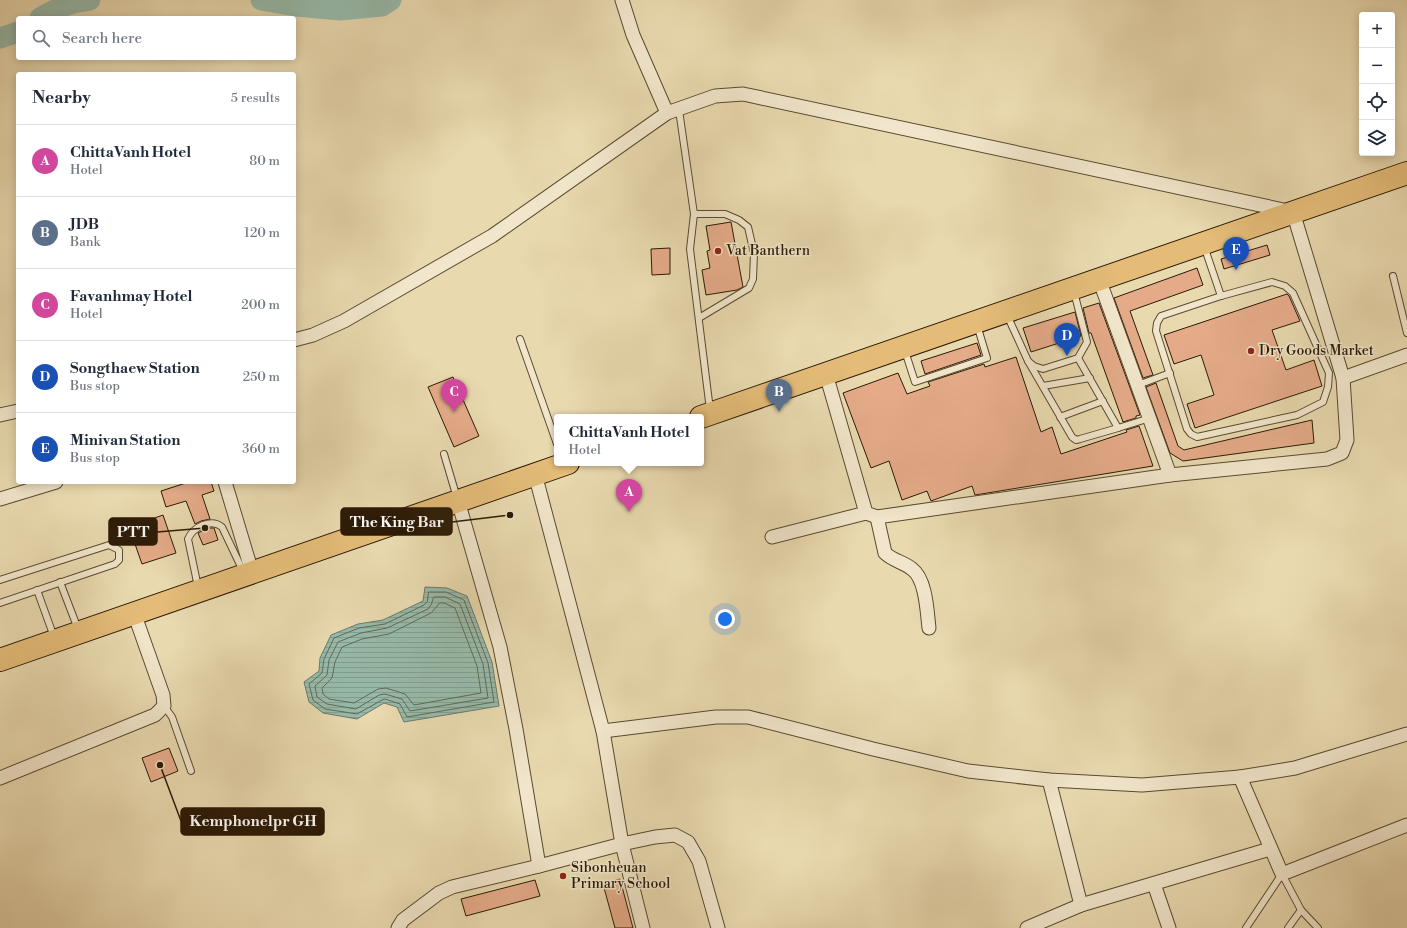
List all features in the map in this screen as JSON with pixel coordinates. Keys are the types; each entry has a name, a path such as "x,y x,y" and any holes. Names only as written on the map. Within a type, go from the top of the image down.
{"highway":[{"path":"706,415 1407,173"},
{"path":"0,660 559,466"}],"street":[{"path":"622,0 633,35 673,112"},
{"path":"296,339 313,335 344,321 492,236 673,112 715,96 743,94 1293,212 1343,378 1348,440 1342,452 1327,459 1170,475 871,515 772,537"},
{"path":"1099,279 1170,475"},
{"path":"1343,378 1407,355"},
{"path":"826,374 871,515 885,553 889,557 918,573 923,585 929,628"},
{"path":"0,415 16,411"},
{"path":"535,474 603,731 622,844 643,928"},
{"path":"0,499 49,484"},
{"path":"226,484 248,574"},
{"path":"458,501 500,648 540,866"},
{"path":"0,778 155,715 164,706 163,695 134,613"},
{"path":"603,731 716,717 748,717 873,749 968,771 1049,780 1142,785 1240,777 1295,768 1407,734"},
{"path":"1240,777 1282,874 1407,825"},
{"path":"1049,780 1081,905"},
{"path":"398,928 403,920 440,893 452,887 540,866 622,844 655,837 676,836 688,842 699,861 718,928"},
{"path":"1027,928 1081,905 1270,849"},
{"path":"1154,884 1169,928"}],"lane":[{"path":"673,112 694,214 690,249 699,318 706,415"},
{"path":"694,214 725,214 739,220 748,227 754,253 753,279 749,288 699,318"},
{"path":"1203,243 1221,296"},
{"path":"1393,276 1407,333"},
{"path":"1272,282 1285,286 1293,294 1329,373 1328,387 1323,402 1297,416 1197,437 1191,434 1187,429 1156,331 1157,323 1161,316 1221,296 1272,282"},
{"path":"1028,361 1034,366 1043,369 1078,358 1087,342 1073,288"},
{"path":"1006,312 1028,361 1072,437 1076,440 1150,418"},
{"path":"904,347 916,382 987,358 976,322"},
{"path":"520,339 554,435"},
{"path":"1078,358 1118,428"},
{"path":"1138,385 1170,373"},
{"path":"1043,386 1090,378"},
{"path":"1060,417 1103,401"},
{"path":"444,454 458,501"},
{"path":"198,591 188,539 191,533 196,529 212,522 218,523 222,527 248,574"},
{"path":"0,580 109,545 119,550 119,560 115,564 0,603"},
{"path":"60,582 79,633"},
{"path":"37,590 55,641"},
{"path":"164,706 172,717 191,771"},
{"path":"1246,928 1282,874 1301,910 1318,928"},
{"path":"1288,928 1301,910"}],"water":[{"path":"425,587 447,588 467,596 492,662 499,706 404,722 397,707 384,703 357,719 323,713 309,702 304,682 319,671 320,658 331,635 358,624 383,620 423,601"}],"building":[{"path":"731,222 743,287 737,290 706,295 702,270 710,268 707,251 710,250 706,226"},
{"path":"1267,245 1270,255 1224,269 1221,259"},
{"path":"670,248 670,274 652,275 651,249"},
{"path":"1197,268 1203,285 1130,311 1153,375 1143,378 1114,298"},
{"path":"1287,294 1300,321 1272,330 1286,370 1314,360 1322,386 1195,428 1187,404 1214,395 1201,355 1174,364 1164,335"},
{"path":"1099,303 1140,415 1136,416 1136,418 1123,422 1091,333 1089,333 1083,308"},
{"path":"1075,312 1081,336 1031,352 1023,328"},
{"path":"977,343 981,355 925,374 921,361"},
{"path":"1016,357 1041,432 1052,427 1061,454 1127,432 1126,430 1139,426 1153,466 975,495 972,486 931,501 927,491 902,500 889,461 871,468 843,393 898,373 907,394 930,386 928,382 984,364 985,367"},
{"path":"453,377 479,436 454,447 428,387"},
{"path":"1156,383 1178,446 1184,450 1312,420 1314,443 1183,461 1170,453 1146,387"},
{"path":"183,484 212,484 214,491 202,495 210,519 195,524 186,501 166,507 161,491"},
{"path":"163,515 176,553 142,564 129,527"},
{"path":"208,528 214,528 218,540 203,545 198,533"},
{"path":"169,748 178,771 151,782 142,758"},
{"path":"620,879 633,928 615,928 603,884"},
{"path":"535,880 540,896 466,916 461,899"}],"waterway":[{"path":"43,16 64,6 90,0"},
{"path":"261,0 296,6 340,10 382,6 391,0"},
{"path":"0,38 16,33"}],"place":[{"name":"Vat Banthern","path":"718,251"},
{"name":"Minivan Station","path":"1236,270"},
{"name":"Dry Goods Market","path":"1251,351"},
{"name":"Songthaew Station","path":"1067,356"},
{"name":"Favanhmay Hotel","path":"454,412"},
{"name":"JDB","path":"779,412"},
{"name":"ChittaVanh Hotel","path":"629,512"},
{"name":"The King Bar","path":"510,515"},
{"name":"PTT","path":"205,528"},
{"name":"Kemphonelpr GH","path":"160,765"},
{"name":"Sibonheuan Primary School","path":"563,876"}]}
